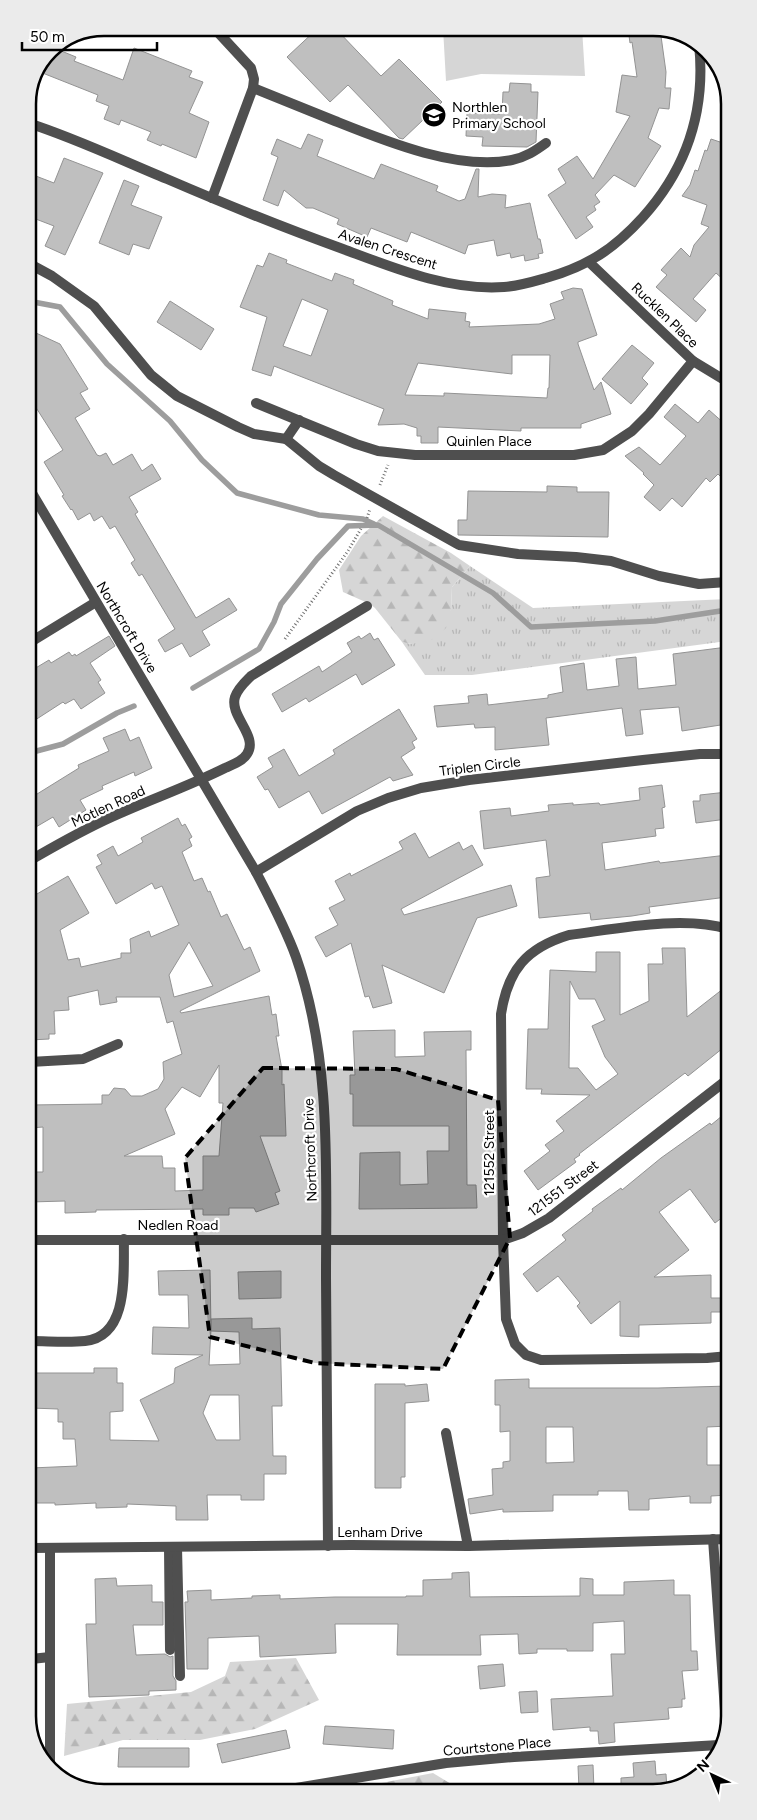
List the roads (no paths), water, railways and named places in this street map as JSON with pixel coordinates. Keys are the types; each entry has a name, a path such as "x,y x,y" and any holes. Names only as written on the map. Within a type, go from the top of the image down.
{"street":[{"path":"212,198 253,88 254,78 251,68 221,36"},
{"name":"Avalen Crescent","path":"36,126 212,198 403,272 476,287 504,287 525,284 562,273 589,262 605,252 634,227 659,199 682,160 698,112 701,56"},
{"path":"253,88 375,137 423,152 473,162 511,160 530,154 546,143"},
{"name":"Rucklen Place","path":"589,262 693,361 721,378"},
{"path":"36,267 52,276 94,306 151,375 177,396 238,428 254,434 286,439 319,466 459,545 518,554 611,561 659,576 700,584 721,582"},
{"name":"Quinlen Place","path":"256,403 356,444 378,450 414,455 574,455 603,450 632,431 649,414 693,361"},
{"path":"286,439 299,420"},
{"name":"Northcroft Drive","path":"36,500 256,872 278,914 292,948 310,1006 320,1065 325,1138 328,1546"},
{"path":"36,639 96,602"},
{"path":"201,780 247,755 250,746 248,737 236,711 234,699 238,689 250,676 367,606"},
{"name":"Triplen Circle","path":"256,872 357,812 388,798 421,788 469,780 662,758 721,754"},
{"name":"Motlen Road","path":"36,859 103,821 201,780"},
{"name":"121552 Street","path":"721,927 712,924 681,923 568,935 552,940 530,953 515,970 505,992 501,1014 503,1240 506,1319 515,1344 526,1354 541,1360 721,1357"},
{"path":"36,1062 83,1059 118,1044"},
{"name":"121551 Street","path":"326,1240 503,1240 523,1233 549,1218 721,1084"},
{"path":"36,1341 86,1341 103,1336 117,1318 121,1305 124,1239"},
{"name":"Nedlen Road","path":"36,1240 326,1240"},
{"path":"446,1433 468,1546"},
{"path":"713,1540 721,1654"},
{"name":"Lenham Drive","path":"36,1548 468,1546 721,1540"},
{"path":"170,1650 173,1547"},
{"path":"173,1547 180,1676"},
{"path":"50,1548 50,1757"},
{"path":"36,1658 50,1657"},
{"name":"Courtstone Place","path":"320,1784 446,1763 514,1757 714,1745"}],"waterway":[{"path":"36,302 60,307 107,364 170,421 202,460 237,493 319,515 363,519 374,524"},
{"path":"193,688 259,649 274,622 281,604 317,559 348,526 378,525 493,593 531,627 655,621 721,611"},
{"path":"36,751 63,744 117,713 134,706"}],"place":[{"name":"Northlen Primary School","path":"434,115"}]}
